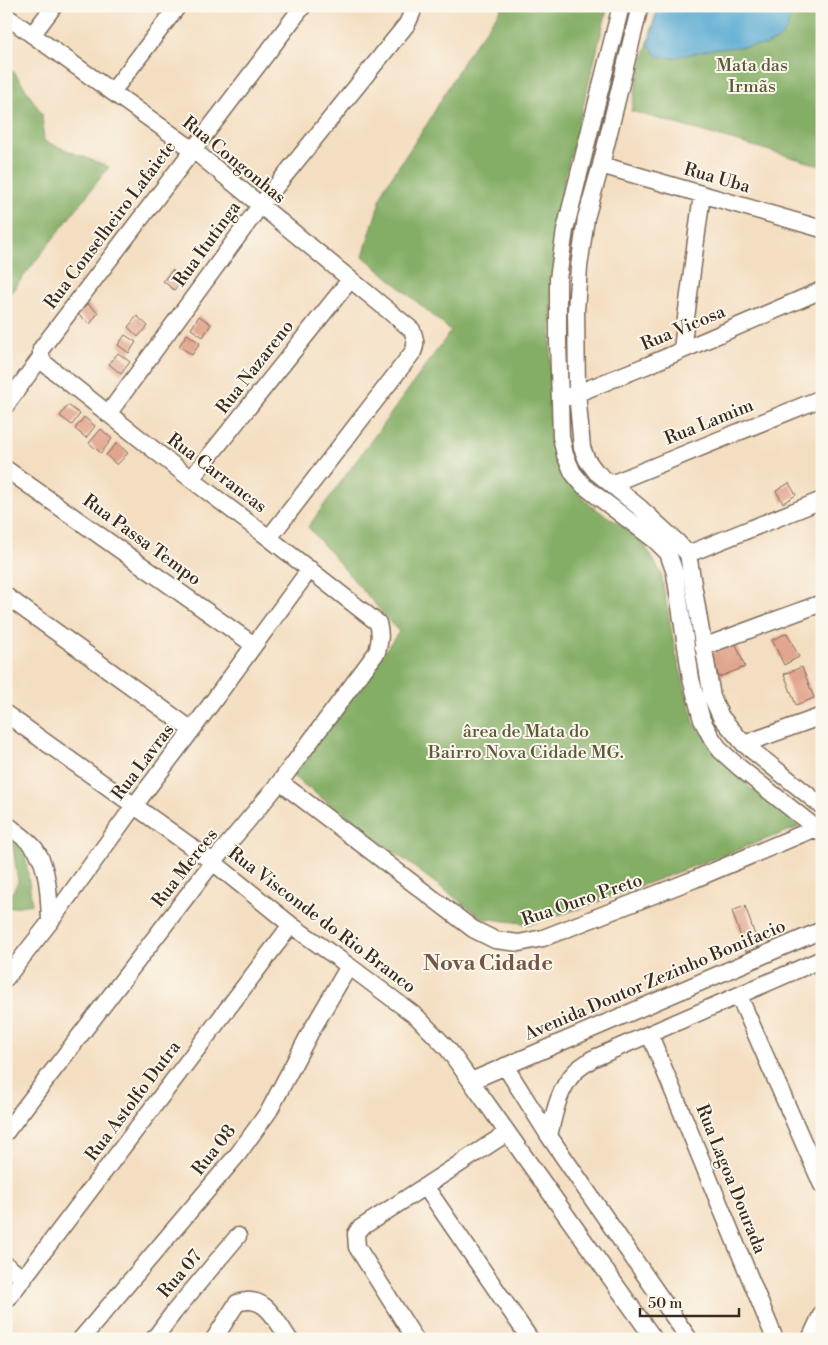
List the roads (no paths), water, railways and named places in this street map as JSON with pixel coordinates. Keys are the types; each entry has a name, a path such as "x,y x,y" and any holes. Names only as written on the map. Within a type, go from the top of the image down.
{"street":[{"path":"32,34 54,6"},
{"path":"112,92 178,6"},
{"name":"Rua Conselheiro Lafaiete","path":"6,405 41,353 192,149 302,6"},
{"name":"Rua Itutinga","path":"108,414 260,206 407,24 413,6"},
{"path":"621,6 565,230 558,280 561,437 565,455 573,472 584,486 656,541 668,553 675,573 691,679 702,720 711,737 721,751 740,768 819,831"},
{"path":"640,6 586,218 579,267 576,311 577,392 582,448 596,472 639,507 688,554 712,697 721,717 744,744 822,806"},
{"name":"Rua Congonhas","path":"6,16 192,149 412,330 416,346 412,352 269,538"},
{"name":"Rua Uba","path":"601,165 822,229"},
{"path":"682,349 702,194"},
{"name":"Rua Nazareno","path":"191,479 350,280"},
{"name":"Rua Vicosa","path":"560,401 577,392 648,365 822,290"},
{"name":"Rua Carrancas","path":"41,353 44,362 108,414 378,623"},
{"name":"Rua Lamim","path":"611,484 822,398"},
{"name":"Rua Passa Tempo","path":"6,469 254,645"},
{"path":"688,554 822,500"},
{"name":"Rua Lavras","path":"6,978 50,922 310,569"},
{"path":"6,596 192,730"},
{"path":"703,648 822,603"},
{"name":"Rua Merces","path":"6,1132 213,862 280,782 376,652 381,632 378,623"},
{"name":"Rua Visconde do Rio Branco","path":"6,714 213,862 291,924 417,1017 448,1050 471,1081"},
{"path":"744,744 822,716"},
{"name":"Rua Ouro Preto","path":"280,782 473,929 495,940 519,943 543,938 598,918 819,831"},
{"path":"6,824 36,850 43,866 50,922"},
{"name":"Rua Astolfo Dutra","path":"6,1301 291,924"},
{"name":"Avenida Doutor Zezinho Bonifacio","path":"471,1081 822,930"},
{"path":"549,1136 556,1105 566,1085 576,1071 592,1059 822,959"},
{"name":"Rua 08","path":"80,1339 238,1154 269,1110 349,966"},
{"path":"739,996 822,1185"},
{"name":"Rua Lagoa Dourada","path":"650,1035 775,1339"},
{"path":"505,1066 549,1136 688,1339"},
{"path":"471,1081 654,1339"},
{"path":"415,1339 358,1247 356,1234 359,1229 507,1133"},
{"path":"425,1186 530,1339"},
{"name":"Rua 07","path":"154,1339 238,1236"},
{"path":"6,1265 24,1279"},
{"path":"214,1339 237,1303 246,1300 254,1300 263,1304 289,1339"},
{"path":"810,1339 822,1313"}],"water":[{"path":"658,6 795,6 786,30 779,39 766,45 714,49 672,58 657,56 649,45"}],"district":[{"name":"Nova Cidade","path":"488,963"}],"park label":[{"name":"Mata das Irmãs","path":"752,75"},
{"name":"ârea de Mata do Bairro Nova Cidade MG.","path":"526,741"}]}
